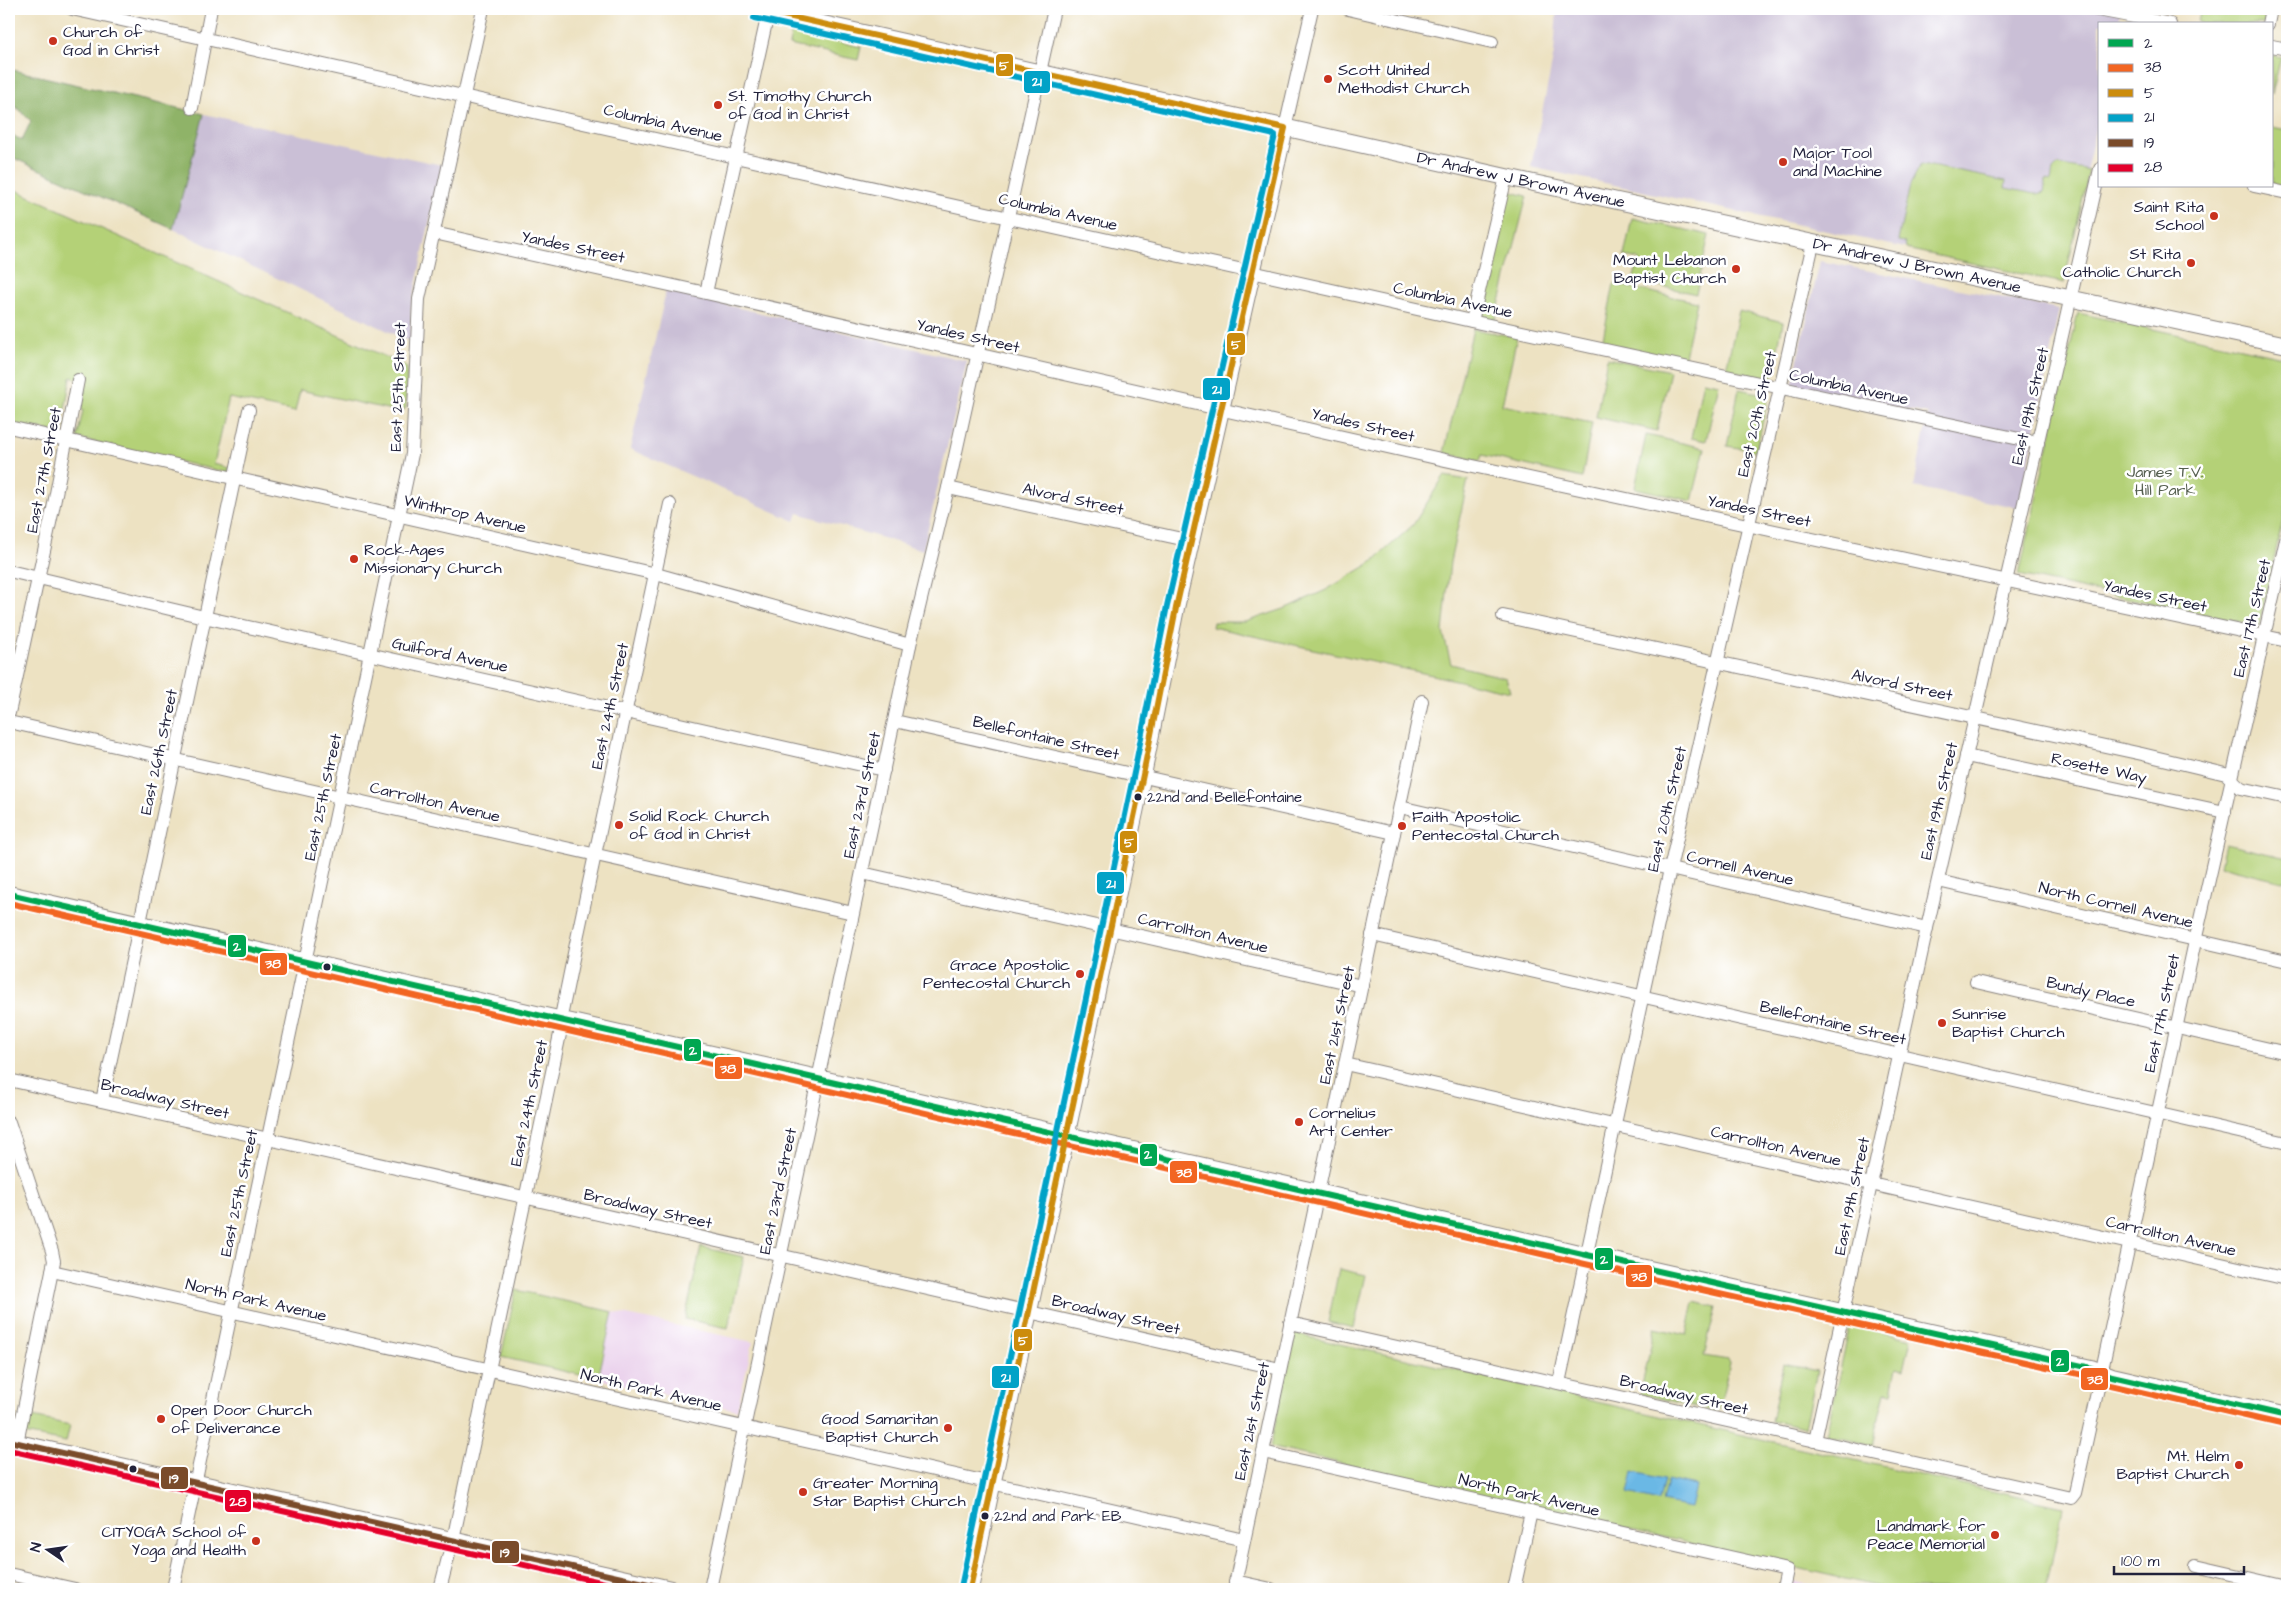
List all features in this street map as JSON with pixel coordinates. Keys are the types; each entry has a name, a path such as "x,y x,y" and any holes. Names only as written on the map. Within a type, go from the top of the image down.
{"main road":[{"name":"Dr Andrew J Brown Avenue","path":"765,10 1506,177 2287,345"},
{"path":"970,1589 994,1484 1143,777 1168,644 1285,128"},
{"path":"9,894 1587,1255 2091,1368 2112,1376 2287,1416"},
{"path":"13,1442 671,1589"}],"street":[{"name":"Columbia Avenue","path":"72,9 1253,273 2038,444"},
{"path":"192,108 211,9"},
{"name":"East 25th Street","path":"172,1589 414,447 417,310 483,9"},
{"name":"East 23rd Street","path":"710,1589 910,645 948,488 976,354 1054,9"},
{"path":"1285,128 1312,9"},
{"path":"1348,9 1492,42"},
{"path":"2092,9 2161,22"},
{"path":"2268,22 2271,9"},
{"path":"706,293 736,157 765,10"},
{"path":"2274,46 2287,49"},
{"path":"1472,321 1506,177"},
{"name":"East 19th Street","path":"1816,1441 1927,928 2098,177"},
{"path":"2263,188 2287,193"},
{"name":"Yandes Street","path":"434,233 1748,526 2287,641"},
{"name":"East 20th Street","path":"1559,1383 1670,869 1812,244"},
{"name":"East 27th Street","path":"9,712 78,380"},
{"name":"East 26th Street","path":"102,1102 249,410"},
{"name":"Winthrop Avenue","path":"9,427 656,574 910,645"},
{"name":"Alvord Street","path":"948,488 1191,542"},
{"name":"East 24th Street","path":"440,1589 489,1369 670,504"},
{"name":"East 17th Street","path":"2071,1498 2075,1493 2195,940 2287,535"},
{"name":"Guilford Avenue","path":"9,571 204,617 884,770"},
{"name":"Alvord Street","path":"1503,616 2142,754 2226,774 2241,788 2287,798"},
{"name":"East 21st Street","path":"1234,1585 1422,702"},
{"name":"Bellefontaine Street","path":"895,721 1394,833"},
{"name":"Carrollton Avenue","path":"9,722 853,914"},
{"name":"Rosette Way","path":"1966,756 2225,812"},
{"name":"Cornell Avenue","path":"1400,807 1927,928"},
{"name":"Carrollton Avenue","path":"862,873 1362,986"},
{"name":"North Cornell Avenue","path":"1938,881 2287,961"},
{"name":"Bellefontaine Street","path":"1372,934 2287,1143"},
{"name":"Bundy Place","path":"1976,982 2287,1053"},
{"name":"Carrollton Avenue","path":"1345,1064 2287,1279"},
{"name":"Broadway Street","path":"9,1080 1280,1369"},
{"path":"9,1122 54,1261 13,1442"},
{"name":"North Park Avenue","path":"52,1271 1244,1540"},
{"name":"Broadway Street","path":"1290,1323 2071,1498"},
{"name":"North Park Avenue","path":"1263,1452 1787,1570 1783,1589"},
{"path":"1514,1589 1531,1512"},
{"path":"2196,1566 2287,1587"},
{"path":"9,1574 75,1589"},
{"path":"1234,1585 1271,1589"}],"shaded area":[{"path":"1557,9 2121,9 2118,22 2098,22 2098,117 2062,282 1531,167 1554,53"},
{"path":"204,114 442,165 411,308 411,342 173,229"},
{"path":"1820,261 2059,309 2020,508 1914,487 1928,414 1792,385"},
{"path":"666,291 967,361 923,550 798,513 795,521 630,449"},
{"path":"613,1312 753,1342 737,1410 598,1379"},
{"path":"1792,1581 1829,1589 1790,1589"}],"green space":[{"path":"2201,9 2268,9 2265,22 2198,22"},
{"path":"792,31 861,47 858,60 789,45"},
{"path":"2274,55 2281,57 2274,86"},
{"path":"9,69 204,114 173,229 9,156 9,134 22,140 31,121 14,105 9,103"},
{"path":"2274,127 2287,130 2287,189 2274,186"},
{"path":"1921,164 2006,181 2005,188 2036,194 2044,192 2046,180 2051,181 2053,170 2058,165 2089,171 2064,283 1906,249 1905,242 1898,241 1910,185"},
{"path":"9,187 404,365 407,368 406,408 401,412 300,390 295,412 229,398 214,464 230,468 229,473 77,438 85,391 82,390 84,381 71,377 63,420 66,421 61,433 9,423"},
{"path":"1508,191 1527,196 1495,321 1484,319 1478,315"},
{"path":"1632,218 1709,235 1696,294 1633,280 1639,259 1624,256"},
{"path":"1614,284 1697,302 1684,361 1602,343"},
{"path":"1739,311 1783,322 1772,380 1726,369"},
{"name":"James T.V. Hill Park","path":"2078,313 2287,358 2287,501 2259,626 2019,575"},
{"path":"1473,329 1517,337 1502,405 1592,423 1582,478 1482,455 1480,461 1444,453"},
{"path":"1607,358 1670,371 1657,431 1596,417"},
{"path":"1703,381 1719,384 1706,441 1691,438"},
{"path":"1739,389 1769,395 1756,451 1727,446"},
{"path":"1646,435 1705,448 1692,501 1635,488"},
{"path":"1444,476 1468,480 1450,562 1443,632 1451,664 1506,678 1510,692 1212,627 1213,622 1245,622 1284,609 1326,590 1371,563 1413,525"},
{"path":"2225,844 2287,858 2287,882 2220,866"},
{"path":"701,1247 744,1257 728,1328 685,1319"},
{"path":"1339,1269 1366,1275 1354,1328 1328,1322"},
{"path":"516,1290 613,1312 598,1379 501,1357"},
{"path":"1694,1302 1716,1307 1704,1356 1728,1360 1730,1363 1719,1409 1713,1411 1640,1394 1655,1328 1687,1335"},
{"path":"1850,1325 1911,1339 1904,1370 1897,1368 1892,1392 1885,1391 1873,1445 1826,1435"},
{"path":"1295,1334 2063,1507 2046,1589 1889,1589 1270,1447"},
{"path":"1783,1364 1817,1371 1805,1428 1771,1421"},
{"path":"28,1416 70,1425 66,1442 24,1434"}],"water":[{"path":"1633,1472 1664,1479 1659,1501 1628,1494"},
{"path":"1667,1480 1696,1486 1691,1508 1662,1502"}],"transit line":[{"name":"5","path":"756,9 1285,128 1176,608 1144,770 970,1589"},
{"name":"21","path":"754,18 1275,135 1167,606 1135,768 961,1587"},
{"name":"2","path":"9,894 1587,1255 2091,1368 2112,1376 2287,1416"},
{"name":"38","path":"9,903 1585,1264 2088,1376 2110,1385 2285,1425"},
{"name":"19","path":"9,1441 671,1589"},
{"name":"28","path":"9,1450 632,1589"}],"place":[{"name":"Church of God in Christ","path":"53,41"},
{"name":"Scott United Methodist Church","path":"1328,79"},
{"name":"St. Timothy Church of God in Christ","path":"718,105"},
{"name":"Major Tool and Machine","path":"1783,162"},
{"name":"Saint Rita School","path":"2214,216"},
{"name":"St Rita Catholic Church","path":"2191,263"},
{"name":"Mount Lebanon Baptist Church","path":"1736,269"},
{"name":"Rock-Ages Missionary Church","path":"354,559"},
{"name":"22nd and Bellefontaine","path":"1138,797"},
{"name":"Solid Rock Church of God in Christ","path":"619,825"},
{"name":"Faith Apostolic Pentecostal Church","path":"1402,826"},
{"name":"Grace Apostolic Pentecostal Church","path":"1080,974"},
{"name":"Sunrise Baptist Church","path":"1942,1023"},
{"name":"Cornelius Art Center","path":"1299,1122"},
{"name":"Open Door Church of Deliverance","path":"161,1419"},
{"name":"Good Samaritan Baptist Church","path":"948,1428"},
{"name":"Mt. Helm Baptist Church","path":"2239,1465"},
{"name":"Greater Morning Star Baptist Church","path":"803,1492"},
{"name":"22nd and Park EB","path":"985,1516"},
{"name":"Landmark for Peace Memorial","path":"1995,1535"},
{"name":"CITYOGA School of Yoga and Health","path":"256,1541"}]}
